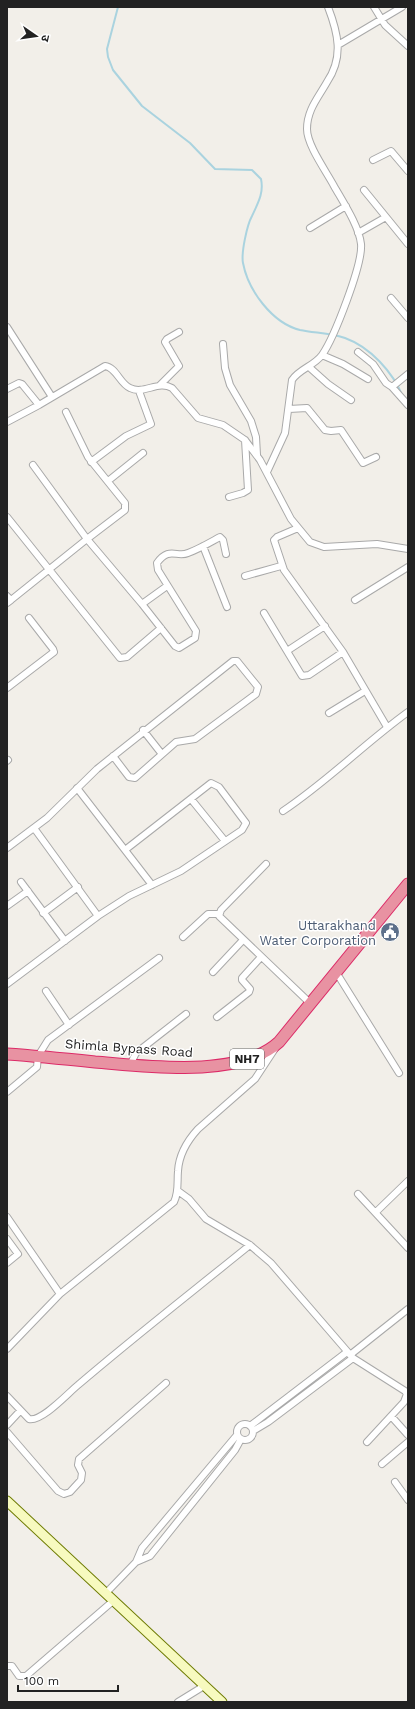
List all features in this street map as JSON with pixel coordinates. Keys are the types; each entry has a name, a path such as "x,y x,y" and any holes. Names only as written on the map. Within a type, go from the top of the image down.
{"highway":[{"name":"Shimla Bypass Road","path":"7,1054 178,1068 236,1062 256,1056 279,1042 408,884"}],"street":[{"path":"267,472 283,440 289,410 292,380 296,375 309,367 322,355 346,303 361,249 358,233 346,206 307,135 310,111 328,81 336,58 338,45 335,26 328,7"},
{"path":"374,7 381,19 408,46"},
{"path":"338,45 402,7"},
{"path":"373,160 391,151 408,171"},
{"path":"364,190 408,244"},
{"path":"310,228 346,206"},
{"path":"358,233 386,217"},
{"path":"391,298 408,318"},
{"path":"7,327 52,397"},
{"path":"160,385 179,366 164,342 167,338 179,332"},
{"path":"223,344 225,368 230,385 246,410 255,432 257,455"},
{"path":"358,352 373,364 386,383 392,386 408,405"},
{"path":"322,355 343,364 368,379"},
{"path":"7,422 105,366 111,368 129,388 139,391 160,385 172,388 198,418 223,425 245,440 257,455 267,472 286,511 310,542 324,547 377,544 408,550"},
{"path":"309,367 328,384 351,400"},
{"path":"392,386 408,374"},
{"path":"7,389 19,383 22,384 39,405"},
{"path":"91,462 126,436 151,424 139,391"},
{"path":"289,410 307,408 325,430 331,432 341,430 363,463 376,457"},
{"path":"8,600 126,509 125,503 91,462 66,412"},
{"path":"229,497 243,493 248,487 245,440"},
{"path":"108,482 143,452"},
{"path":"33,465 87,539 177,648 195,638 197,634 156,567 160,559 172,552 186,554 221,538 226,554"},
{"path":"7,517 120,658 127,657 161,628"},
{"path":"298,528 277,537 274,540 281,566 343,652 387,727"},
{"path":"203,546 227,607"},
{"path":"245,576 281,566"},
{"path":"355,600 408,567"},
{"path":"142,604 167,586"},
{"path":"264,613 287,650 300,675 305,676 343,652"},
{"path":"7,688 54,652 29,618"},
{"path":"287,650 325,626"},
{"path":"7,848 34,828 77,788 113,756 144,730 233,660 237,661 256,684 258,689 256,694 195,739 176,742 133,778 129,777 113,756"},
{"path":"329,713 365,691"},
{"path":"283,811 333,775 387,727 408,712"},
{"path":"144,730 161,753"},
{"path":"7,984 98,916 122,900 181,871 242,830 246,824 219,787 211,783 125,850"},
{"path":"77,788 152,885"},
{"path":"191,799 225,841"},
{"path":"34,828 98,916"},
{"path":"219,914 266,864"},
{"path":"21,882 65,941"},
{"path":"43,913 78,887"},
{"path":"7,906 28,890"},
{"path":"183,937 209,913 219,914 243,940 311,1004"},
{"path":"212,972 243,940"},
{"path":"217,1017 249,992 250,989 242,978 261,957"},
{"path":"7,1092 34,1071 37,1067 38,1056 45,1044 159,958"},
{"path":"336,972 399,1073"},
{"path":"46,991 69,1025"},
{"path":"130,1065 136,1053 186,1014"},
{"path":"7,1348 60,1294 115,1248 170,1207 174,1202 178,1191 178,1171 180,1158 190,1137 198,1128 255,1079 279,1042"},
{"path":"376,1212 408,1181"},
{"path":"178,1191 189,1199 206,1219 250,1245 271,1263 350,1355 405,1391 407,1394 404,1402 366,1442"},
{"path":"358,1194 408,1248"},
{"path":"7,1217 60,1294"},
{"path":"7,1239 18,1254 7,1263"},
{"path":"7,1396 20,1411 33,1420 43,1415 250,1245"},
{"path":"239,1437 250,1438 252,1428 408,1310"},
{"path":"252,1428 268,1422 350,1355"},
{"path":"7,1432 58,1491 67,1494 82,1480 82,1473 78,1465 79,1459 166,1383"},
{"path":"7,1425 20,1411"},
{"path":"391,1416 408,1435"},
{"path":"136,1562 150,1556 235,1450 239,1437 237,1429 240,1425 245,1424 252,1428"},
{"path":"105,1594 136,1562 142,1548 239,1437"},
{"path":"382,1464 408,1442"},
{"path":"395,1482 408,1500"},
{"path":"7,1501 222,1702"},
{"path":"8,1664 12,1666 19,1676 26,1676 113,1601"},
{"path":"178,1702 204,1686"}],"waterway":[{"path":"118,7 107,49 108,57 113,70 142,106 190,143 215,169 252,170 261,179 262,189 248,226 244,246 243,263 250,284 263,304 271,313 290,326 300,330 340,336 354,342 372,354 380,362 393,378 403,397"}],"place":[{"name":"Uttarakhand Water Corporation","path":"390,932"}]}
